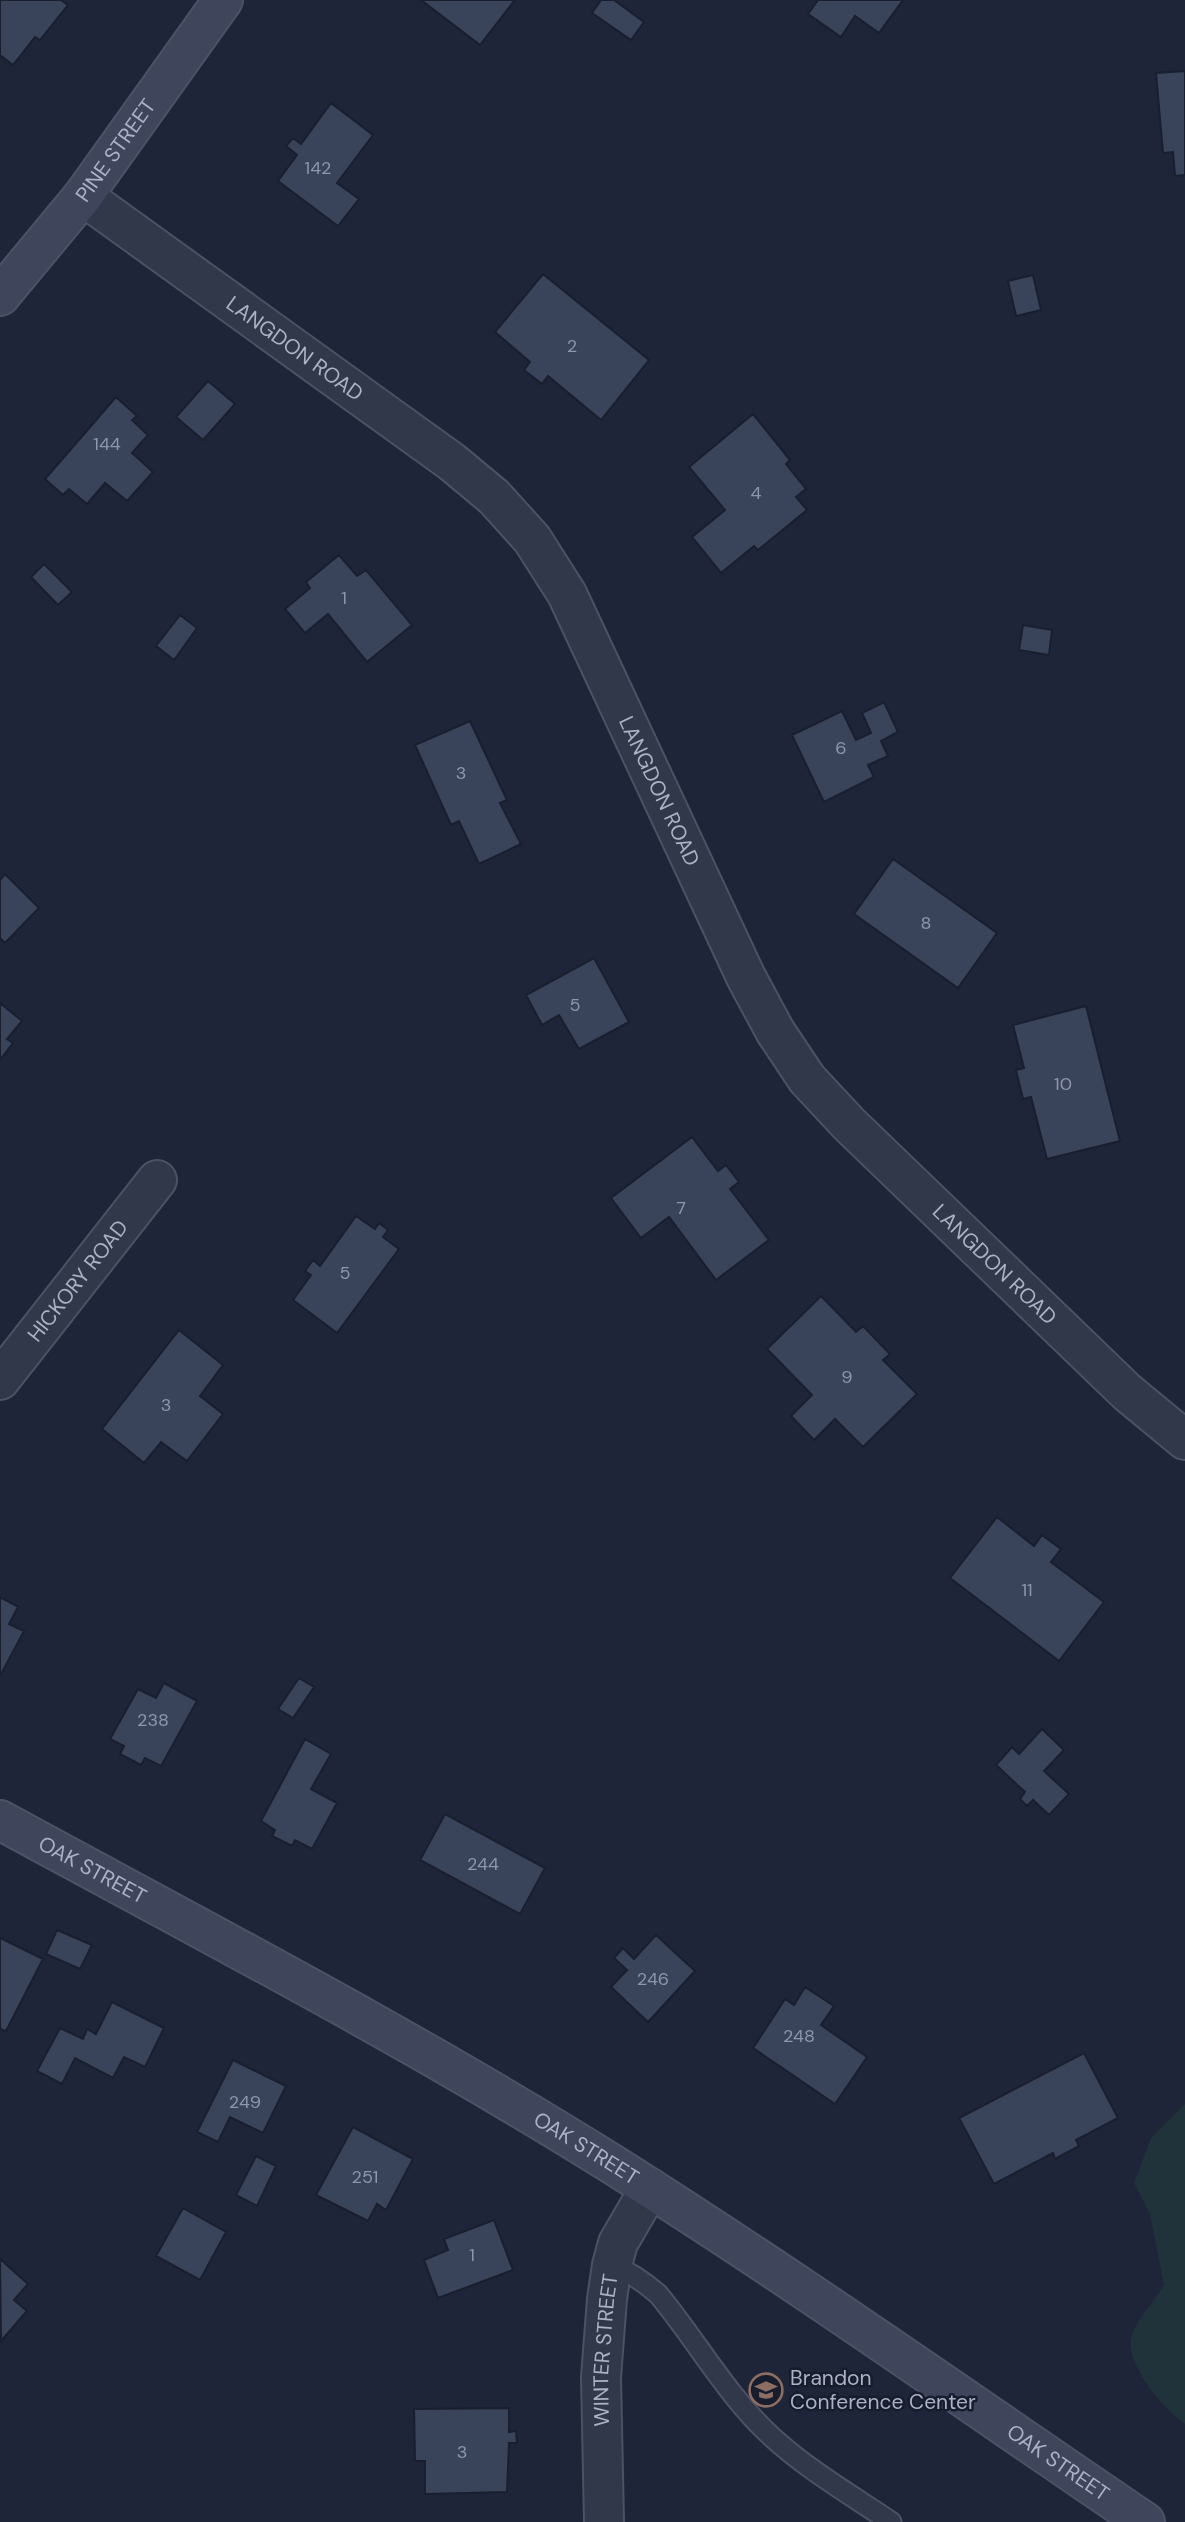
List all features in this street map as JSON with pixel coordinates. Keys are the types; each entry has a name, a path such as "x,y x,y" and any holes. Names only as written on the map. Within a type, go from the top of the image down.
{"main road":[{"name":"PINE STREET","path":"0,296 82,196 223,0"},
{"name":"OAK STREET","path":"0,1820 527,2112 650,2188 1145,2522"}],"street":[{"name":"LANGDON ROAD","path":"82,196 452,462 494,497 533,539 566,594 746,977 775,1031 807,1079 849,1124 1128,1393 1185,1440"},
{"name":"HICKORY ROAD","path":"0,1380 157,1181"},
{"name":"WINTER STREET","path":"604,2522 601,2377 612,2265 628,2224 650,2188"}],"lane":[{"path":"612,2265 628,2271 658,2294 739,2402 772,2437 891,2522"}],"shaded area":[{"path":"1185,2104 1185,2424 1147,2384 1139,2372 1131,2346 1134,2329 1164,2285 1150,2214 1134,2183 1151,2138"}],"building":[{"path":"0,0 61,0 68,5 40,40 35,37 13,65 0,55"},
{"path":"421,0 515,0 480,45"},
{"path":"601,0 614,0 644,22 631,40 592,13"},
{"path":"818,0 903,0 879,33 855,16 841,37 808,14"},
{"path":"1185,71 1185,175 1175,176 1173,152 1163,153 1156,73"},
{"path":"331,103 373,135 337,183 359,199 338,226 278,181 297,155 286,146 293,138 301,144"},
{"path":"543,274 649,360 601,420 548,376 542,384 524,370 530,362 495,332"},
{"path":"1033,275 1041,310 1016,316 1008,281"},
{"path":"208,381 235,404 203,440 176,417"},
{"path":"116,397 137,416 132,420 148,435 132,453 153,472 127,501 105,483 87,504 69,489 63,495 45,479"},
{"path":"753,414 790,460 786,464 806,489 796,497 807,510 758,550 754,546 721,573 692,537 725,510 689,467"},
{"path":"339,555 357,576 366,570 412,625 367,662 328,614 305,633 285,609 310,588 306,582"},
{"path":"44,564 72,592 58,605 31,577"},
{"path":"180,615 197,628 174,660 156,646"},
{"path":"1023,625 1052,630 1049,655 1019,650"},
{"path":"884,702 898,732 881,741 888,756 868,765 874,777 824,802 792,735 842,711 856,740 871,733 862,713"},
{"path":"470,721 507,800 500,803 521,844 479,864 459,821 451,825 415,745"},
{"path":"893,859 997,933 958,988 854,914"},
{"path":"5,874 39,908 5,943 0,938 0,880"},
{"path":"594,958 629,1022 579,1049 559,1015 542,1025 526,995"},
{"path":"0,1003 22,1021 7,1039 13,1043 0,1060"},
{"path":"1086,1006 1120,1141 1047,1159 1031,1097 1023,1099 1016,1070 1024,1068 1013,1025"},
{"path":"692,1137 718,1171 726,1165 739,1182 730,1189 769,1240 716,1280 669,1217 641,1238 611,1198"},
{"path":"356,1216 375,1229 379,1223 388,1230 383,1237 399,1249 337,1333 293,1300 311,1275 305,1271 313,1260 320,1266"},
{"path":"821,1296 856,1332 863,1326 890,1354 883,1360 917,1394 863,1447 835,1419 814,1440 791,1416 812,1395 767,1349"},
{"path":"179,1330 223,1365 200,1396 223,1414 187,1461 161,1442 144,1463 102,1429"},
{"path":"997,1517 1034,1546 1042,1535 1061,1549 1051,1562 1104,1602 1059,1661 950,1578"},
{"path":"0,1597 18,1607 9,1624 24,1631 0,1676"},
{"path":"299,1678 314,1687 293,1718 278,1709"},
{"path":"164,1683 197,1701 161,1766 145,1758 141,1765 120,1754 124,1746 110,1739 138,1689 156,1698"},
{"path":"1042,1729 1064,1750 1044,1771 1069,1794 1049,1815 1033,1800 1027,1806 1020,1799 1025,1792 996,1765 1012,1747 1019,1754"},
{"path":"305,1739 331,1754 311,1789 337,1803 312,1849 295,1840 292,1846 272,1836 275,1830 261,1821"},
{"path":"445,1814 545,1868 520,1914 420,1860"},
{"path":"57,1930 92,1945 80,1969 46,1954"},
{"path":"656,1935 695,1971 648,2022 611,1987 627,1970 614,1958 623,1948 634,1959"},
{"path":"0,1938 43,1959 6,2031 0,2029"},
{"path":"805,1987 834,2006 821,2025 867,2057 835,2104 753,2048 785,1999 794,2005"},
{"path":"112,2002 164,2028 145,2067 124,2057 113,2078 75,2058 62,2084 37,2071 60,2028 83,2039 87,2029 96,2034"},
{"path":"1084,2053 1118,2118 1076,2140 1079,2146 1055,2159 1053,2153 994,2184 959,2118"},
{"path":"233,2060 286,2086 263,2133 230,2117 218,2142 197,2132"},
{"path":"353,2127 413,2159 386,2210 377,2204 368,2221 316,2195"},
{"path":"256,2156 276,2166 257,2206 236,2195"},
{"path":"183,2208 226,2232 200,2280 156,2256"},
{"path":"494,2220 513,2270 438,2298 424,2260 448,2250 444,2239"},
{"path":"0,2259 28,2284 14,2300 27,2311 1,2341"},
{"path":"509,2408 509,2432 516,2431 517,2443 509,2443 507,2492 425,2494 425,2461 415,2461 414,2409"}],"place":[{"name":"Brandon Conference Center","path":"766,2390"}]}
